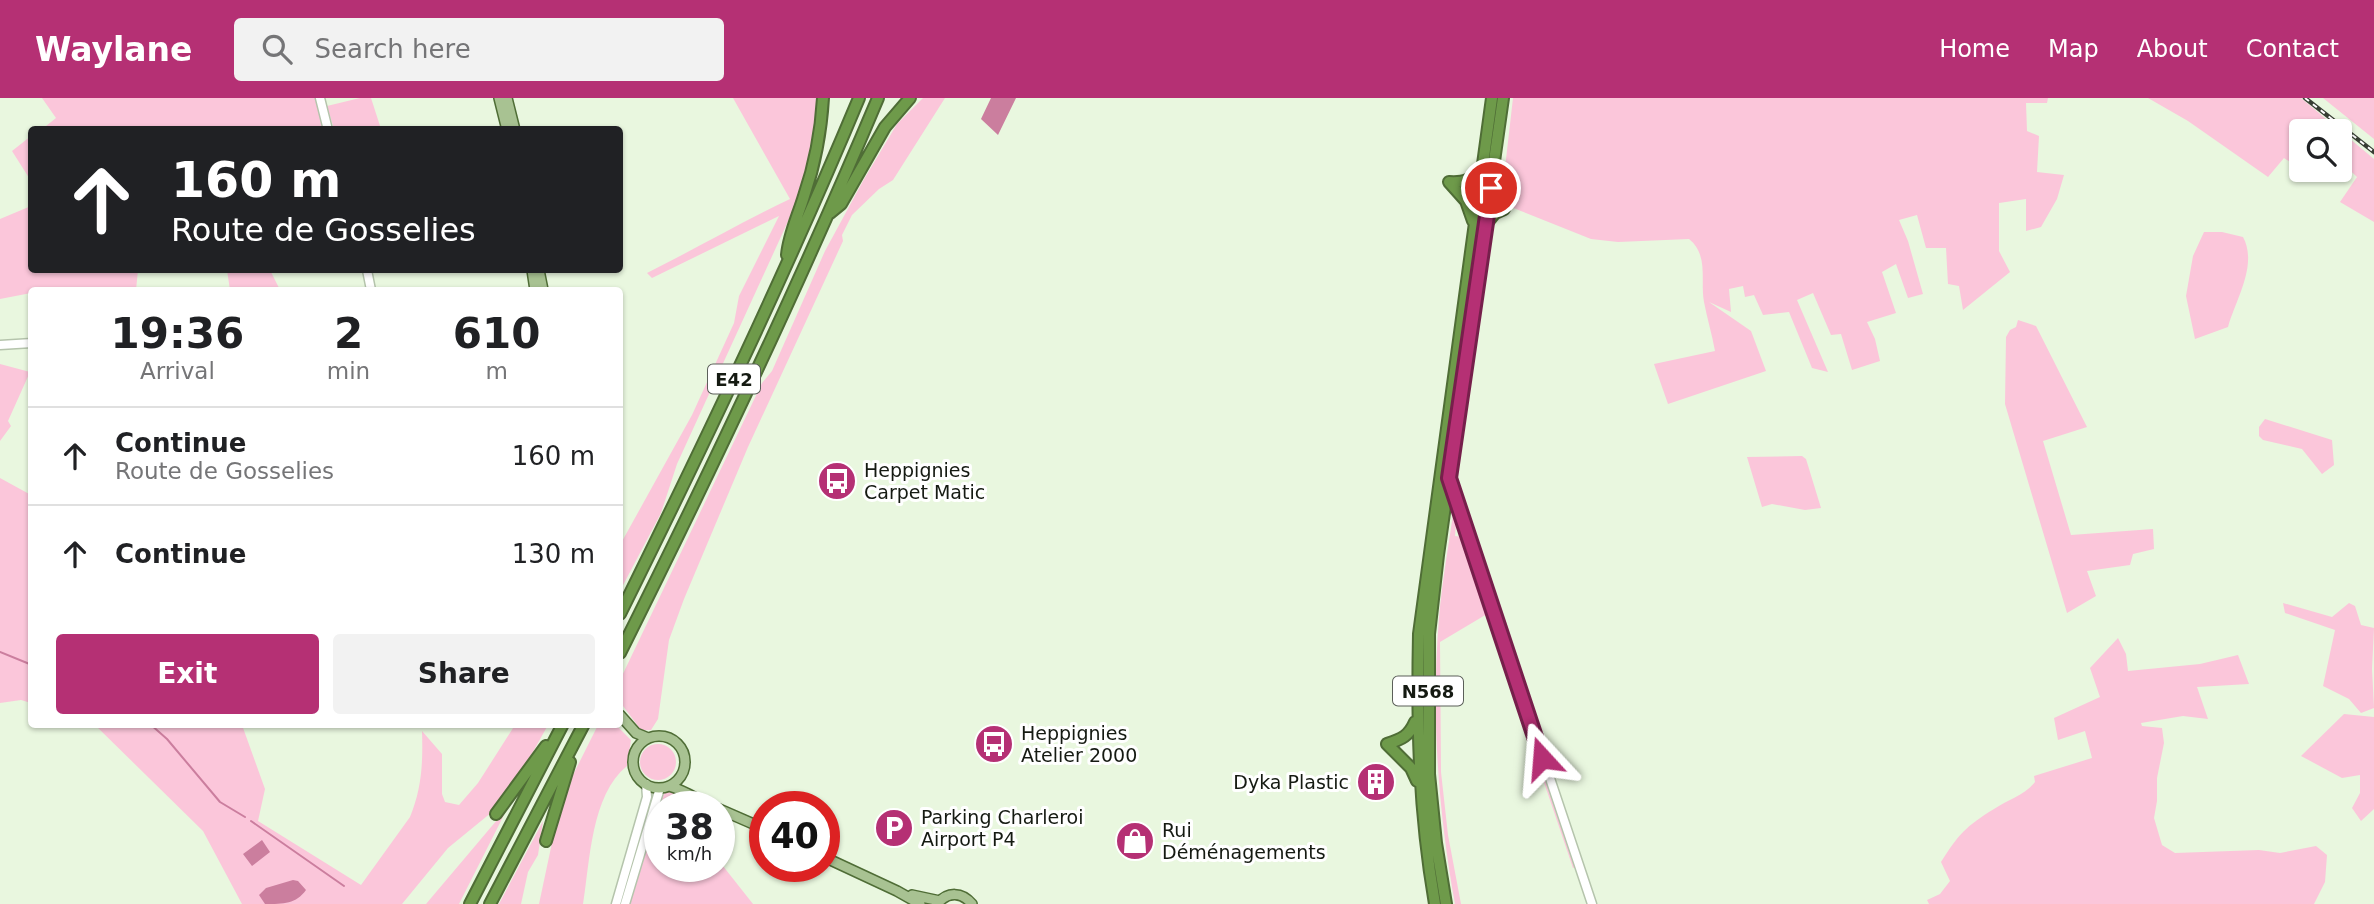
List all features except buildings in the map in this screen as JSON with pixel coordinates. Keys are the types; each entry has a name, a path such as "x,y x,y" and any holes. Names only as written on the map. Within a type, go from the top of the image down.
{"highway":[{"path":"786,266 789,240 817,148 823,98"},
{"name":"E42","path":"623,608 681,492 786,266 859,98"},
{"name":"E42","path":"623,647 714,463 828,215 878,98"},
{"path":"828,215 841,204 885,127 910,98"},
{"name":"N568","path":"1488,167 1492,98"},
{"name":"N568","path":"1435,904 1425,847 1420,789 1417,716 1419,634 1488,167 1503,98"},
{"path":"1488,167 1496,201 1504,209 1480,224 1466,201 1449,182 1462,183 1488,167"},
{"name":"N568","path":"1446,904 1429,774 1429,634 1480,224"},
{"path":"1449,478 1455,494"},
{"path":"1417,716 1410,733 1387,744 1411,768 1420,789"},
{"path":"496,814 560,728"},
{"path":"470,904 561,728"},
{"path":"546,841 551,818 582,728"},
{"path":"490,904 582,728"}],"main road":[{"path":"499,98 506,126"},
{"path":"507,98 514,126"},
{"path":"623,718 634,731 648,738"},
{"path":"634,731 637,748 633,764 639,779 646,784 687,791 682,775 685,761 681,747 670,738 662,736 648,738 637,748"},
{"path":"664,787 682,775"},
{"path":"840,864 920,904"},
{"path":"897,891 939,902 946,896 959,894 972,904"}],"street":[{"path":"320,98 327,126"},
{"path":"0,345 28,343"},
{"path":"1455,494 1592,904"},
{"path":"615,904 647,797 646,784"},
{"path":"625,904 664,787"}],"shaded area":[{"path":"42,98 321,98 327,126 46,126 56,118"},
{"path":"371,98 380,126 333,126 327,106"},
{"path":"733,98 816,98 809,158 795,206 677,464 661,513 623,585 623,540 692,415 734,323 739,296 779,216 652,278 647,273 790,199"},
{"path":"923,98 945,98 893,180 879,189 852,215 842,235 843,241 748,447 684,599 669,640 658,719 651,730 641,730 623,706 623,674 762,383 772,371 825,251 897,124"},
{"path":"991,98 1016,98 998,135 981,119"},
{"path":"1513,98 2048,98 2047,103 2026,103 2027,131 2039,136 2037,172 2064,175 2057,199 2041,227 2026,231 2026,199 1999,203 1999,251 2010,272 1963,310 1959,286 1948,284 1946,248 1926,248 1917,215 1899,220 1923,294 1908,298 1896,264 1882,272 1896,313 1867,322 1875,339 1880,361 1852,370 1841,334 1831,335 1813,293 1797,300 1828,372 1812,368 1789,312 1763,315 1754,295 1745,297 1743,286 1729,289 1731,312 1709,302 1751,331 1766,371 1668,404 1654,364 1715,351 1704,302 1699,252 1689,239 1618,242 1591,239 1501,203"},
{"path":"2148,98 2301,98 2326,119 2289,119 2289,161 2284,158 2268,177 2188,121"},
{"path":"2323,98 2374,98 2374,139"},
{"path":"28,138 28,176 12,151"},
{"path":"2352,141 2374,159 2374,222 2340,202 2357,177 2352,172"},
{"path":"28,207 28,273 138,273 136,287 28,287 28,294 0,299 0,219"},
{"path":"2204,232 2222,232 2243,237 2248,259 2244,282 2228,327 2195,339 2186,296 2193,256"},
{"path":"227,273 272,273 278,287 230,287"},
{"path":"2018,320 2036,326 2087,427 2043,441 2071,535 2153,529 2154,549 2133,554 2130,565 2087,571 2096,596 2067,613 2005,404 2006,337 2010,330 2016,327"},
{"path":"0,364 28,371 28,376 8,421 11,426 0,441"},
{"path":"2265,419 2332,440 2334,465 2322,474 2302,449 2263,440 2259,436 2259,427"},
{"path":"1802,456 1806,459 1821,508 1805,510 1772,504 1762,507 1747,457"},
{"path":"0,478 28,493 28,702 21,700 0,703"},
{"path":"1454,507 1457,512 1455,536 1464,537 1577,867 1573,868 1487,614 1440,642 1441,772 1448,835 1461,904 1455,904 1449,869 1440,798 1436,726 1439,618"},
{"path":"2283,603 2332,617 2349,603 2355,606 2361,625 2374,628 2374,708 2361,713 2349,699 2323,686 2335,630 2285,613"},
{"path":"2118,638 2126,654 2128,671 2200,664 2238,655 2249,684 2197,687 2208,719 2183,716 2141,723 2142,726 2162,728 2164,743 2157,778 2154,818 2162,845 2175,853 2259,850 2280,853 2316,846 2327,855 2325,882 2314,904 1929,904 1927,900 1940,894 1950,881 1941,862 1969,826 2026,790 2035,782 2034,776 2092,758 2085,731 2058,740 2054,718 2100,697 2090,668"},
{"path":"2344,714 2374,717 2374,809 2361,821 2352,808 2360,793 2360,775 2342,778 2301,756"},
{"path":"98,728 243,728 265,789 258,821 361,885 410,817 421,775 422,731 442,754 442,794 445,802 459,805 478,783 513,728 546,728 525,766 492,812 448,848 402,904 242,904 203,831"},
{"path":"596,728 619,728 631,740 627,766 615,778 599,811 583,904 539,904 556,824 569,783"},
{"path":"658,744 671,749 676,762 671,775 658,780 645,775 640,762 645,749"},
{"path":"508,807 459,904 426,904"},
{"path":"543,821 538,855 528,872 521,904 499,904"},
{"path":"644,838 644,882 735,881 753,904 625,904"},
{"path":"262,840 270,852 252,866 243,854"},
{"path":"298,881 306,890 294,901 265,904 259,895 266,888"}],"waterway":[{"path":"0,652 28,663"},
{"path":"155,728 220,802 245,817"},
{"path":"251,821 344,886"}],"railway":[{"path":"2305,98 2374,152"}],"place":[{"name":"Heppignies Carpet Matic","path":"837,481"},
{"name":"Heppignies Atelier 2000","path":"994,744"},
{"name":"Dyka Plastic","path":"1376,782"},
{"name":"Parking Charleroi Airport P4","path":"894,828"},
{"name":"Rui Déménagements","path":"1135,841"}],"route":[{"path":"1491,188 1449,478 1542,758"}]}
